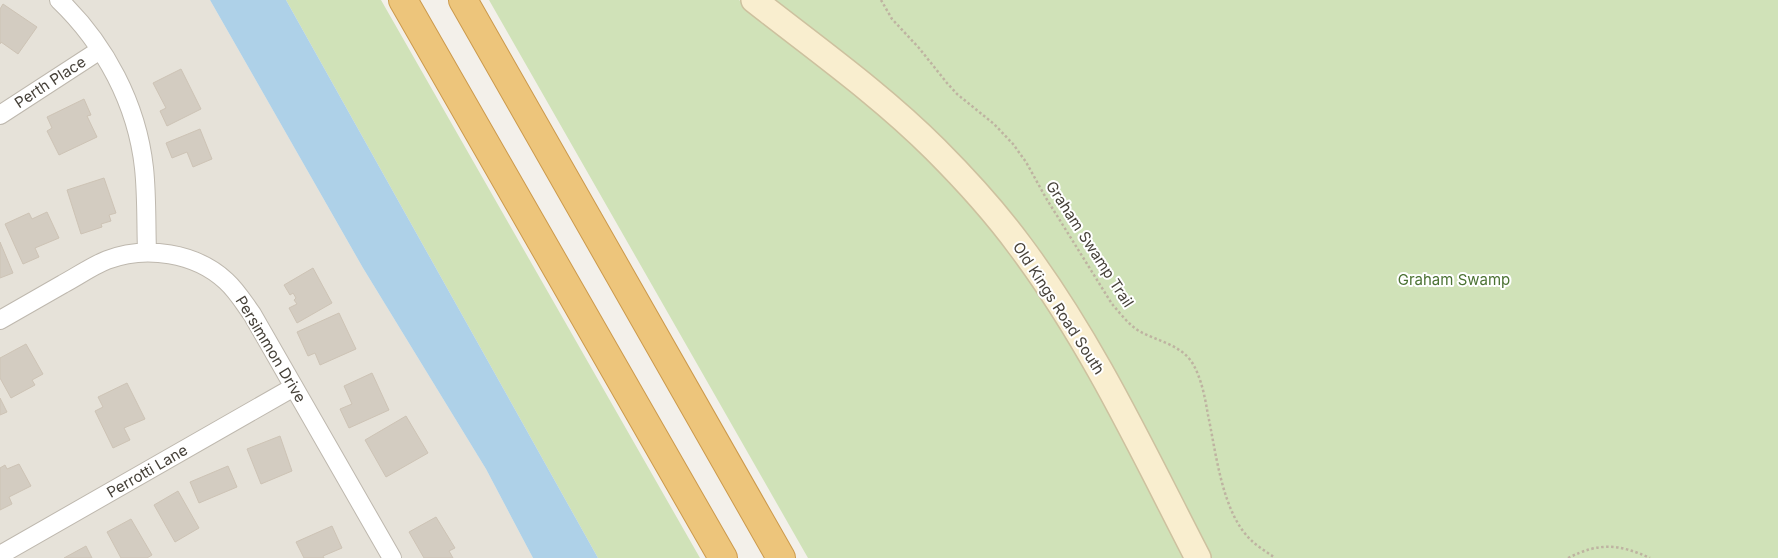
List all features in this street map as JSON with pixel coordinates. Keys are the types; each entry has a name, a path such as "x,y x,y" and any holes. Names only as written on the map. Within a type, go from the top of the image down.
{"highway":[{"path":"403,0 723,558"},
{"path":"462,0 781,558"}],"street":[{"path":"59,0 79,21 100,50 122,89 138,139 145,183 146,252"},
{"name":"Old Kings Road South","path":"754,0 874,93 907,122 958,172 1013,236 1051,290 1084,342 1125,416 1198,558"},
{"name":"Perth Place","path":"0,115 100,50"},
{"name":"Persimmon Drive","path":"0,320 107,260 125,255 146,252 186,258 210,269 226,281 252,314 392,558"},
{"name":"Perrotti Lane","path":"0,555 294,387"}],"path":[{"name":"Graham Swamp Trail","path":"881,0 892,19 920,48 957,94 994,124 1013,144 1026,162 1046,198 1112,304 1123,317 1138,330 1173,347 1188,358 1199,378 1204,393 1220,476 1230,505 1249,539 1275,558"},
{"path":"1568,558 1595,548 1611,546 1630,549 1650,558"}],"shaded area":[{"path":"0,0 210,0 363,268 486,469 533,558 0,558"}],"green space":[{"path":"286,0 381,0 700,558 598,558"},
{"path":"489,0 739,0 774,27 905,134 1005,240 1092,371 1189,558 808,558"},
{"name":"Graham Swamp","path":"770,0 1778,0 1778,558 1209,558 1056,280"}],"water":[{"path":"210,0 286,0 598,558 533,558 486,469 363,268"}],"building":[{"path":"3,4 37,27 18,54 1,42 0,44 0,9"},
{"path":"181,69 201,109 167,126 160,111 166,108 153,83"},
{"path":"84,99 91,115 87,116 97,137 59,155 47,131 52,128 47,117"},
{"path":"200,129 212,159 193,167 187,152 172,158 166,143"},
{"path":"104,178 116,213 109,215 111,221 101,224 102,227 81,234 67,190"},
{"path":"47,212 59,238 35,248 39,257 23,264 5,224 29,213 32,219"},
{"path":"0,242 13,273 0,278"},
{"path":"313,268 332,303 297,323 289,308 297,304 294,300 296,298 293,293 290,295 284,285"},
{"path":"339,313 356,349 320,365 315,353 308,356 297,332"},
{"path":"26,344 43,374 32,380 35,385 11,398 0,378 0,358"},
{"path":"372,373 389,410 349,428 340,409 352,404 344,386"},
{"path":"127,383 145,419 124,428 130,440 113,448 95,411 103,407 98,397"},
{"path":"0,398 7,412 0,415"},
{"path":"406,416 428,453 386,477 365,440"},
{"path":"280,436 292,471 261,484 247,449"},
{"path":"19,464 31,486 9,497 12,504 0,510 0,468 5,465 7,469"},
{"path":"228,466 237,487 199,503 190,482"},
{"path":"178,491 199,528 175,542 154,505"},
{"path":"436,517 455,548 449,551 453,558 424,558 409,532"},
{"path":"131,519 152,555 147,558 121,558 107,532"},
{"path":"332,526 342,548 323,556 324,558 304,558 296,542"},
{"path":"86,546 92,558 64,558"}]}
